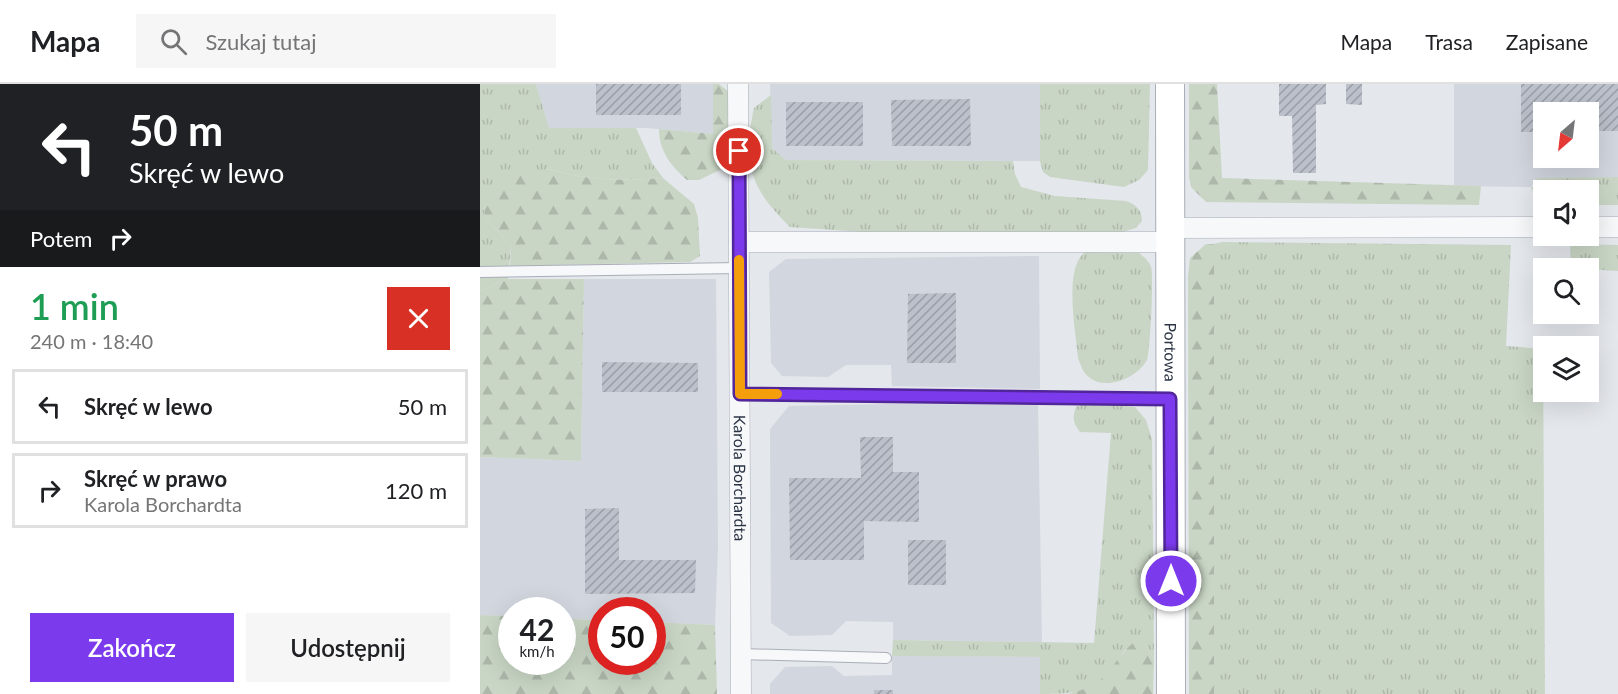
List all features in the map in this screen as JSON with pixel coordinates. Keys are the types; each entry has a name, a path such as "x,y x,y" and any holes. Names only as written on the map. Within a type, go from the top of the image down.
{"main road":[{"name":"Portowa","path":"1170,84 1171,694"}],"street":[{"name":"Karola Borchardta","path":"738,84 741,694"},
{"path":"739,242 1533,227"},
{"path":"1599,227 1618,227"}],"lane":[{"path":"480,272 740,268"},
{"path":"740,394 1170,399"},
{"path":"741,654 886,658"}],"shaded area":[{"path":"536,84 713,84 713,134 646,128 549,128"},
{"path":"770,84 1040,84 1040,161 786,160 772,148"},
{"path":"1454,84 1618,84 1618,177 1538,178 1533,180 1531,187 1454,186"},
{"path":"1039,256 1040,389 892,386 891,365 846,365 828,377 782,376 771,363 769,272 786,259"},
{"path":"584,279 716,279 718,548 715,625 666,623 666,597 588,597 588,620 576,619 576,597 498,597 498,616 480,615 480,457 581,461"},
{"path":"1038,405 1042,642 893,640 893,622 846,621 832,635 790,636 771,623 770,429 789,406"},
{"path":"892,656 1040,657 1040,694 770,694 770,684 785,667 832,666 844,676 892,675"}],"green space":[{"path":"480,84 536,84 549,128 636,128 652,163 663,178 605,179 577,176 548,169 484,204 485,217 511,246 508,279 480,291"},
{"path":"713,84 719,84 729,92 730,157 728,166 699,180 687,180 667,158 661,144 659,129 713,134"},
{"path":"1040,84 1150,84 1148,170 1139,180 1124,187 1050,177 1043,172 1040,161"},
{"path":"1189,84 1217,84 1222,178 1481,186 1479,205 1206,202 1191,187 1189,177"},
{"path":"771,95 772,148 786,160 1013,161 1015,174 1021,187 1055,196 1126,201 1138,208 1142,221 1136,228 1119,233 920,236 790,227 766,200 752,174 749,144 754,108"},
{"path":"548,169 577,176 605,179 663,178 694,204 698,218 700,256 690,262 510,266 511,246 485,217 484,204 498,180"},
{"path":"1618,177 1618,205 1599,205 1599,180 1535,180 1538,178"},
{"path":"1222,242 1511,245 1506,346 1533,348 1533,402 1543,402 1545,694 1214,694 1214,244"},
{"path":"1206,244 1214,244 1214,694 1189,694 1188,277 1190,258"},
{"path":"1618,245 1618,271 1599,270 1599,258 1571,258 1570,246"},
{"path":"1085,252 1139,253 1151,267 1151,314 1147,360 1137,372 1122,380 1097,382 1084,372 1078,358 1073,286 1078,260"},
{"path":"508,279 584,279 581,461 480,457 480,291"},
{"path":"1089,402 1135,407 1146,420 1152,439 1154,660 1146,644 1125,650 1107,673 1091,687 1070,693 1040,694 1040,657 892,656 893,640 1094,643 1111,433 1080,432 1074,420 1076,407"},
{"path":"480,615 498,616 498,675 576,675 576,619 588,620 588,675 666,675 666,623 715,625 717,694 480,694"},
{"path":"1135,641 1146,644 1154,660 1153,694 1067,694 1100,680"}],"building":[{"path":"596,84 681,84 681,115 596,115"},
{"path":"1279,84 1326,84 1326,104 1316,105 1316,173 1293,173 1292,116 1279,116"},
{"path":"1346,84 1362,84 1362,105 1346,104"},
{"path":"1521,84 1618,84 1618,131 1599,131 1599,102 1533,102 1533,132 1521,132"},
{"path":"970,99 971,146 892,146 891,100"},
{"path":"786,102 863,102 863,146 786,146"},
{"path":"956,293 956,363 907,363 908,294"},
{"path":"602,362 698,363 698,392 602,392"},
{"path":"860,437 893,437 893,472 919,472 919,522 864,521 864,560 790,560 789,478 861,478"},
{"path":"619,508 619,560 696,560 695,593 585,594 585,509"},
{"path":"908,540 946,540 946,585 908,585"},
{"path":"874,690 893,690 893,694 874,694"}],"slow traffic":[{"path":"739,260 740,394 777,394"}],"route":[{"path":"739,151 740,394 1170,399 1171,581"}]}
